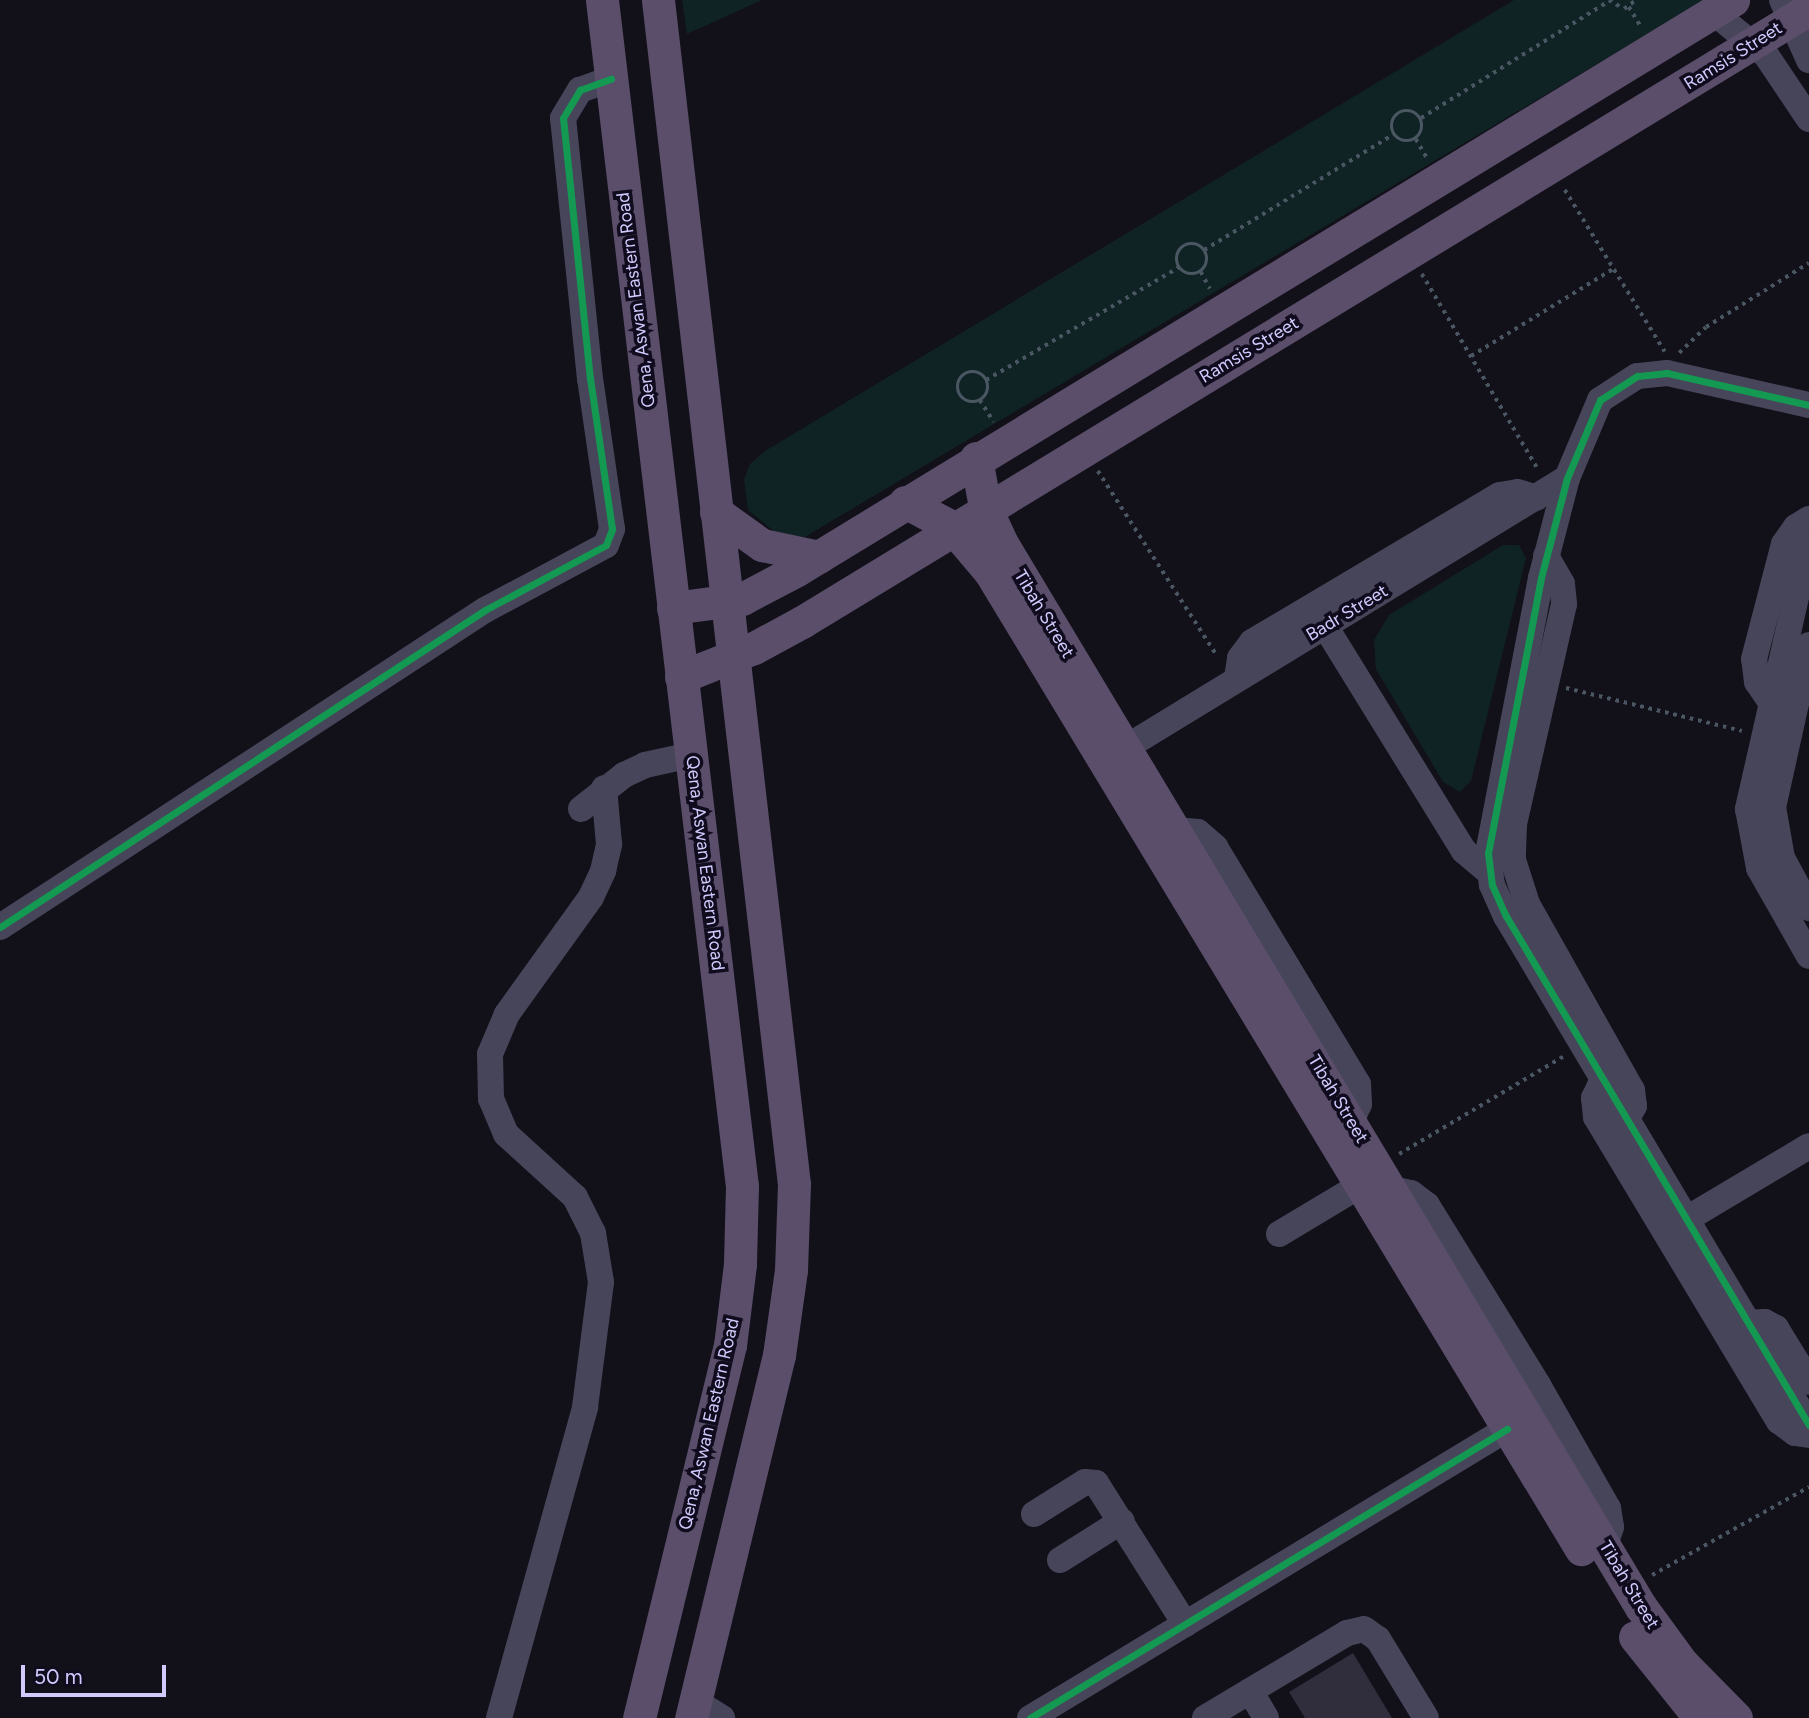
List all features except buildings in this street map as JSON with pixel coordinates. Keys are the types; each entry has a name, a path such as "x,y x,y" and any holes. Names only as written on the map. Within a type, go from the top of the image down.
{"main road":[{"name":"Qena, Aswan Eastern Road","path":"602,0 681,677 735,1106 741,1252 722,1384 639,1718"},
{"path":"658,0 732,657 792,1142 794,1227 779,1355 702,1712"},
{"path":"673,608 726,603 761,590 819,557 976,458 1723,6"},
{"name":"Ramsis Street","path":"681,677 732,657 802,622 952,527 1411,253 1754,43 1794,10"},
{"name":"Tibah Street","path":"976,458 985,507 1000,542 1352,1122 1507,1429 1639,1643 1700,1718"},
{"name":"Tibah Street","path":"905,502 952,527 990,572 1378,1177 1630,1587 1682,1663 1736,1718"},
{"path":"716,512 762,545 819,557"}],"street":[{"path":"1723,6 1754,43 1809,119"},
{"path":"1794,10 1809,60"},
{"path":"0,927 485,610 606,545 612,529 590,379 563,118 580,90 611,79"},
{"path":"1809,405 1669,369 1630,379 1600,400 1551,488 1546,556 1491,820 1499,878 1582,1046 1809,1425"},
{"path":"1235,680 1240,658 1252,642 1500,495 1551,488"},
{"name":"Badr Street","path":"1125,748 1551,488"},
{"path":"1770,701 1757,682 1754,659 1784,544 1796,527 1809,519"},
{"path":"1809,540 1799,664 1773,807 1777,841 1799,877 1809,908"},
{"path":"1499,878 1514,824 1564,604 1562,583 1546,556"},
{"path":"1325,626 1464,851 1499,878 1632,1090 1634,1106 1626,1120"},
{"path":"1799,664 1770,701 1749,799 1753,849 1767,887 1809,956"},
{"path":"581,809 604,788 645,765 691,755"},
{"path":"499,1718 585,1407 601,1282 593,1233 575,1197 506,1134 492,1099 490,1054 507,1014 591,897 603,871 609,844 604,788"},
{"path":"1602,1081 1594,1098 1596,1117 1779,1421 1795,1433 1809,1436"},
{"path":"1685,1220 1809,1146"},
{"path":"1279,1234 1378,1177"},
{"path":"1746,1323 1765,1322 1776,1328 1809,1382"},
{"path":"1030,1718 1507,1429"},
{"path":"1034,1514 1091,1481 1100,1486 1185,1624"},
{"path":"1060,1560 1122,1521"},
{"path":"1205,1718 1347,1633 1364,1629 1378,1639 1426,1718"},
{"path":"1250,1691 1266,1718"}],"path":[{"path":"1421,118 1609,0 1624,9 1636,0"},
{"path":"1412,111 1421,118 1422,130 1416,139 1404,141 1394,134 1392,122 1400,113 1412,111"},
{"path":"1204,250 1394,134"},
{"path":"1565,190 1669,369 1696,335 1809,263"},
{"path":"1193,244 1204,250 1208,262 1201,272 1189,274 1179,267 1181,249 1193,244"},
{"path":"1411,253 1551,488"},
{"path":"986,380 1179,267"},
{"path":"1471,356 1613,269"},
{"path":"966,373 977,373 986,380 987,391 980,400 968,401 959,394 958,382 966,373"},
{"path":"1083,449 1235,680"},
{"path":"1547,683 1762,736"},
{"path":"1378,1177 1582,1046"},
{"path":"1630,1587 1809,1487"}],"green space":[{"path":"682,0 762,0 687,34"},
{"path":"1514,0 1704,0 805,537 777,534 748,510 744,480 750,464 765,451"},
{"path":"1503,545 1519,545 1526,558 1471,781 1460,792 1443,782 1376,669 1374,640 1389,615"}],"cycle path":[{"path":"0,927 485,610 606,545 612,529 590,379 563,118 580,90 611,79"},
{"path":"1809,405 1667,373 1637,376 1600,400 1567,478 1541,578 1488,853 1492,885 1506,916 1809,1425"},
{"path":"1030,1718 1507,1429"}]}
